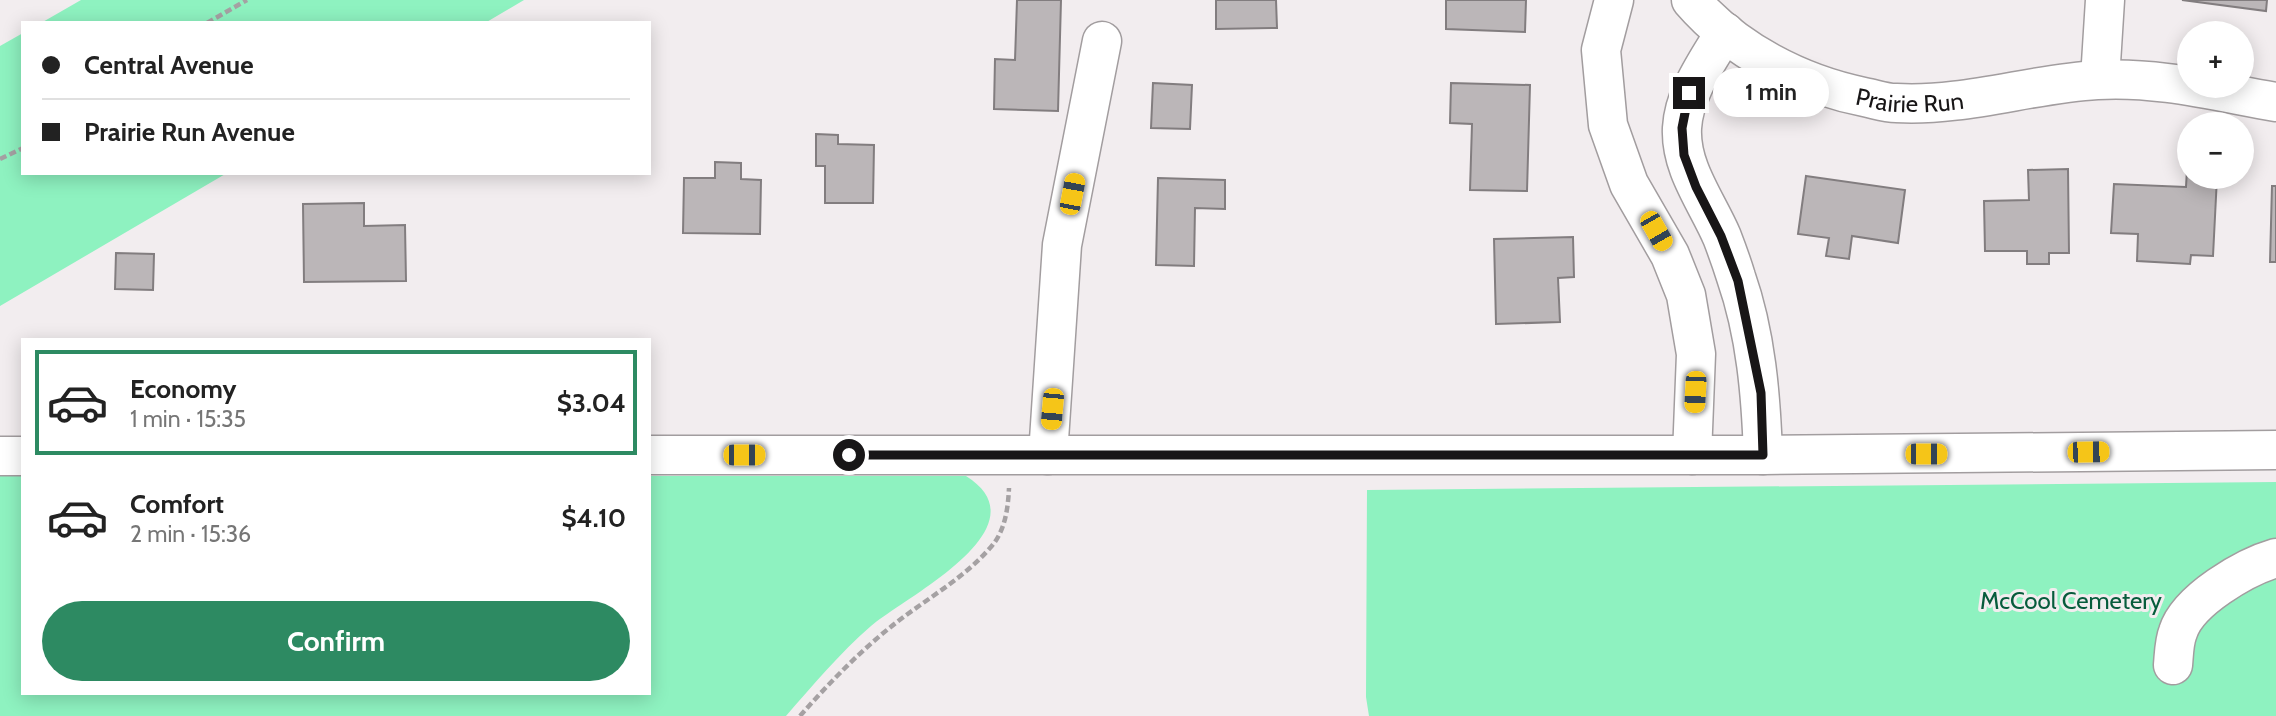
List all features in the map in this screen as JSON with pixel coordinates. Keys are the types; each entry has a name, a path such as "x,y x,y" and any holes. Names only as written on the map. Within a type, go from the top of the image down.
{"street":[{"path":"1614,0 1601,50 1608,125 1629,184 1670,255 1686,295 1696,354 1692,455"},
{"name":"Prairie Run","path":"1691,0 1725,32 1780,69 1837,91 1895,103 1950,101 2087,80 2158,82 2276,102"},
{"path":"2087,80 2105,0"},
{"path":"1725,32 1689,93 1682,128 1684,155 1696,187 1721,236 1738,281 1761,393 1763,455"},
{"path":"1029,455 1062,246 1102,41"},
{"path":"651,455 1763,455 2276,450"},
{"path":"0,456 21,456"},
{"path":"2173,665 2178,632 2188,615 2218,587 2245,569 2276,558"}],"path":[{"path":"210,21 247,0"},
{"path":"0,159 21,149"},
{"path":"800,716 894,624 962,574 992,547 1004,524 1009,498 1029,455"}],"green space":[{"path":"81,0 524,0 488,21 44,21"},
{"path":"21,34 21,175 224,175 0,306 0,46"},
{"path":"0,474 21,475 21,695 651,695 651,476 966,476 987,496 990,517 981,538 962,559 871,626 786,716 0,716"},
{"name":"McCool Cemetery","path":"2276,482 2276,716 1369,716 1366,697 1367,490"}],"building":[{"path":"1017,0 1061,0 1058,111 994,109 995,59 1015,60"},
{"path":"1216,0 1276,0 1277,28 1216,29"},
{"path":"1446,0 1526,0 1525,32 1446,29"},
{"path":"2182,0 2267,0 2266,11"},
{"path":"1153,83 1192,85 1190,129 1151,128"},
{"path":"1451,83 1530,85 1527,191 1470,190 1472,124 1450,123"},
{"path":"816,134 838,135 838,144 874,145 873,203 825,203 825,166 816,166"},
{"path":"715,162 741,163 741,179 761,180 760,234 683,233 684,178 715,178"},
{"path":"2068,169 2069,253 2049,253 2049,264 2027,264 2027,251 1985,251 1984,201 2029,200 2028,170"},
{"path":"1806,176 1905,190 1898,243 1852,236 1849,259 1826,256 1829,238 1798,234"},
{"path":"1158,178 1225,180 1225,209 1195,208 1194,266 1156,265"},
{"path":"2114,184 2216,189 2213,256 2191,255 2190,264 2137,261 2138,234 2111,233"},
{"path":"2272,186 2276,186 2276,262 2270,262"},
{"path":"364,203 364,226 405,225 406,281 304,282 303,204"},
{"path":"1573,237 1574,277 1558,278 1560,322 1496,324 1494,239"},
{"path":"116,253 154,254 153,290 115,289"}],"route":[{"path":"849,455 1763,455 1761,393 1738,281 1721,236 1696,187 1684,155 1682,128 1689,93"}]}
